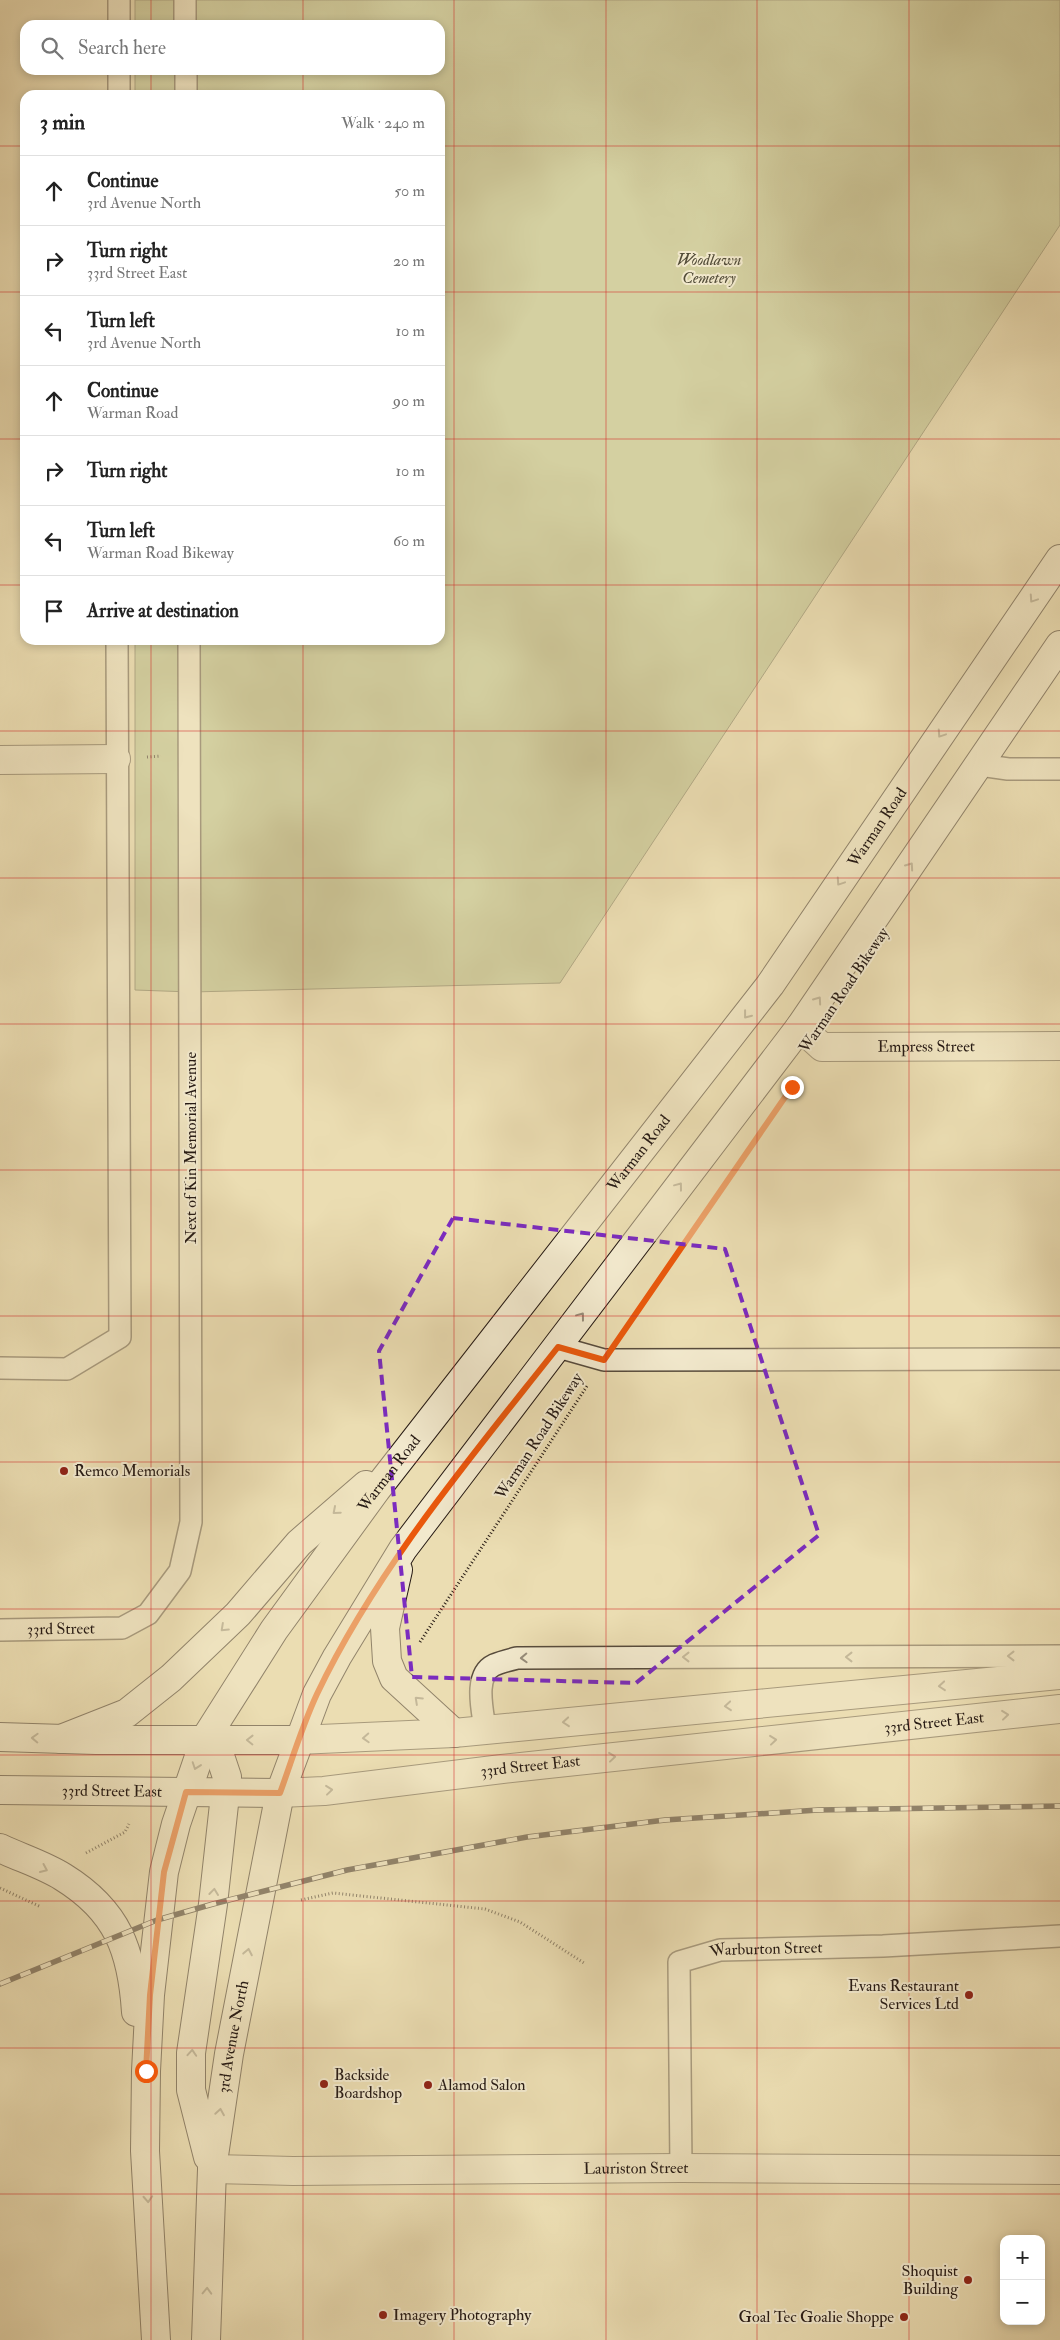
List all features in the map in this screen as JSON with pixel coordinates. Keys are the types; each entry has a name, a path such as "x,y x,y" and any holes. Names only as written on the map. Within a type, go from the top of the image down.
{"main road":[{"name":"Warman Road","path":"205,1739 274,1630 413,1444 770,985 1060,559"},
{"path":"298,1740 317,1694 337,1657 403,1549 800,1027 1060,645"},
{"path":"0,760 116,759"},
{"name":"Empress Street","path":"800,1027 822,1047 1060,1046"},
{"path":"61,1739 127,1713 170,1678 238,1614 299,1544 413,1444"},
{"path":"403,1549 385,1628 387,1662 394,1678 454,1733"},
{"path":"0,1737 298,1740 454,1733 1060,1674"},
{"name":"33rd Street East","path":"0,1790 226,1794 324,1791 502,1769 1060,1709"},
{"path":"145,2150 147,2052 164,1872 186,1792 205,1739"},
{"path":"205,1739 213,1744 224,1765 227,1777 191,2053 191,2090 212,2169"},
{"name":"3rd Avenue North","path":"206,2340 212,2169 231,2044 280,1793 298,1740"},
{"path":"0,1848 62,1877 94,1900 120,1934 134,1984 156,2340"},
{"name":"Lauriston Street","path":"212,2169 293,2171 681,2168 1060,2170"}],"lane":[{"path":"119,0 119,20"},
{"path":"185,0 185,20"},
{"path":"119,75 119,90"},
{"path":"186,75 186,90"},
{"path":"0,1368 67,1369 120,1337 116,759 118,645"},
{"name":"Next of Kin Memorial Avenue","path":"122,1628 148,1614 180,1571 191,1522 189,645"},
{"path":"980,765 1008,770 1060,769"},
{"path":"558,1347 604,1360 1060,1359"},
{"name":"33rd Street","path":"0,1630 122,1628"},
{"path":"485,1729 481,1688 483,1677 492,1666 517,1658 1060,1656"},
{"name":"Warburton Street","path":"681,2168 679,1962 720,1950 883,1946 1060,1936"}],"path":[{"path":"116,759 189,754"},
{"name":"Warman Road Bikeway","path":"394,1678 434,1622 604,1360 737,1167"},
{"path":"83,1855 125,1832"},
{"path":"0,1888 41,1908"},
{"path":"301,1900 334,1893 485,1909 520,1922 584,1964"}],"highlighted area":[{"path":"453,1218 725,1249 819,1535 636,1683 412,1677 379,1351"}],"green space":[{"name":"Woodlawn Cemetery","path":"135,0 1060,0 1060,225 560,983 191,992 135,990 135,645 445,645 445,90 135,90 135,75 445,75 445,20 135,20"}],"railway":[{"path":"0,1984 157,1920 213,1904 347,1870 527,1837 665,1820 818,1810 1060,1806"}],"place":[{"name":"Remco Memorials","path":"64,1471"},
{"name":"Evans Restaurant Services Ltd","path":"969,1995"},
{"name":"Backside Boardshop","path":"324,2084"},
{"name":"Alamod Salon","path":"428,2085"},
{"name":"Shoquist Building","path":"968,2280"},
{"name":"Imagery Photography","path":"383,2315"},
{"name":"Goal Tec Goalie Shoppe","path":"904,2317"}],"route":[{"path":"146,2071 150,1995 164,1872 186,1792 226,1794 280,1793 298,1740 317,1694 364,1611 403,1549 558,1347 604,1360 792,1087"}]}
